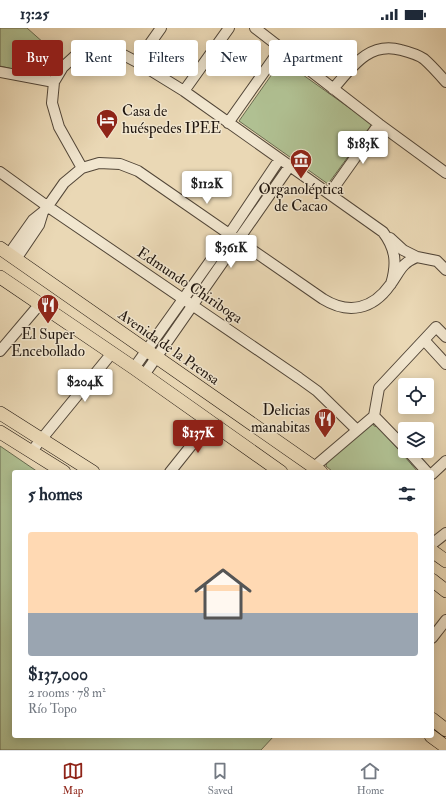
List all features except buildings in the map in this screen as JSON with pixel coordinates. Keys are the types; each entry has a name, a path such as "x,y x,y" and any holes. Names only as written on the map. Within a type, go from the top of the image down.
{"main road":[{"name":"Avenida de la Prensa","path":"8,254 318,470"},
{"path":"0,277 39,305 112,353 278,470"},
{"path":"0,413 42,438 90,470"},
{"path":"0,432 61,470"},
{"path":"434,552 446,561"},
{"path":"434,582 446,591"},
{"path":"434,721 446,730"},
{"path":"434,738 446,747"}],"street":[{"path":"153,40 161,28"},
{"path":"184,91 229,28"},
{"path":"255,28 271,40"},
{"path":"333,89 365,55 380,48 394,48 413,53 424,59 446,82"},
{"path":"82,168 59,127 52,103 54,82 67,62 75,56 93,50 114,50 134,60"},
{"path":"228,124 269,65"},
{"path":"0,72 54,82"},
{"path":"160,76 184,91 289,167 330,193 383,232 403,250 417,257 437,261 446,270"},
{"path":"317,76 446,174"},
{"path":"330,193 379,124"},
{"path":"234,237 279,160"},
{"path":"8,254 39,225 45,209 64,183 82,168 100,163 120,164 138,171 326,301 343,308 360,308 376,301 391,284 398,270 408,261 417,257"},
{"path":"139,372 234,237 289,167"},
{"name":"Edmundo Chiriboga","path":"0,172 45,209 188,302 317,391 358,430"},
{"path":"383,232 392,243 395,257 394,273 391,284"},
{"path":"0,352 39,305"},
{"path":"318,470 374,416 379,388 424,340 436,328 446,337"},
{"path":"424,340 446,364"},
{"path":"31,452 112,353"},
{"path":"374,416 398,441"},
{"path":"172,470 210,422"},
{"path":"414,458 425,470"},
{"path":"434,472 446,462"},
{"path":"434,542 446,533"},
{"path":"434,635 446,620"}],"green space":[{"path":"0,28 27,28 40,40 12,40 12,69 0,66"},
{"path":"271,76 304,76 372,124 328,184 239,121"},
{"path":"372,421 374,426 379,427 398,449 398,458 406,458 416,470 331,470 326,466 327,462"},
{"path":"0,446 35,470 12,470 12,738 272,738 261,750 0,750"}],"place":[{"name":"Casa de huéspedes IPEE","path":"107,140"},
{"name":"Organoléptica de Cacao","path":"301,180"},
{"name":"El Super Encebollado","path":"48,324"},
{"name":"Delicias manabitas","path":"325,438"}]}
